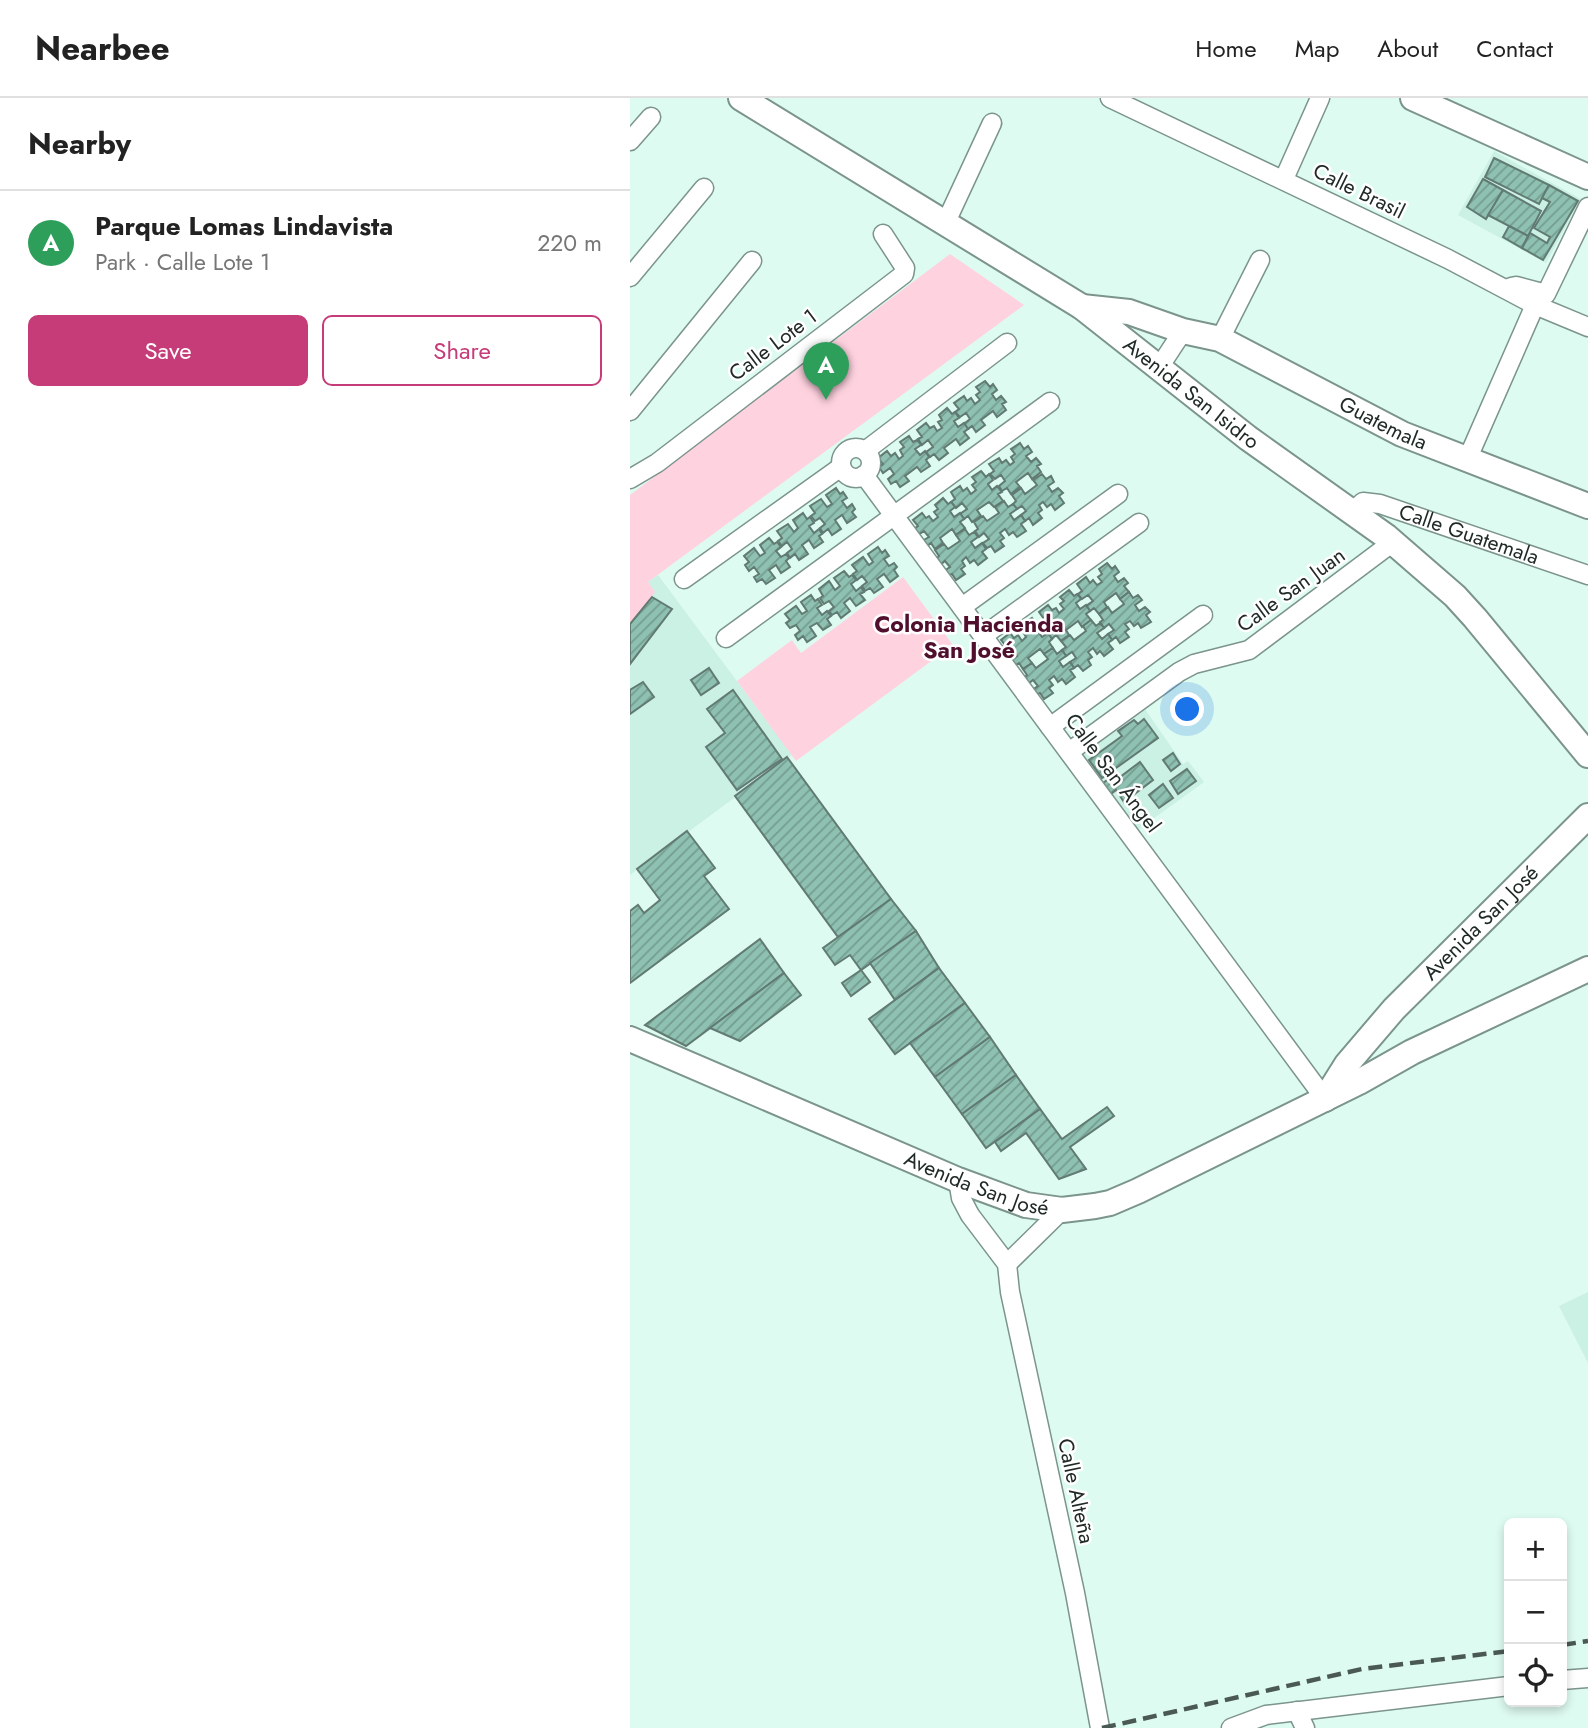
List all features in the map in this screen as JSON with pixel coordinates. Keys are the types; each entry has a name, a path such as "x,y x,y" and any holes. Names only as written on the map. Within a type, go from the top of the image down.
{"main road":[{"path":"1413,98 1588,177"},
{"name":"Avenida San Isidro","path":"745,99 1082,307 1248,438 1393,542 1462,603 1588,755"},
{"path":"1082,307 1129,312 1183,331"},
{"name":"Guatemala","path":"1183,331 1220,339 1402,434 1588,506"},
{"name":"Avenida San José","path":"1325,1099 1347,1064 1394,1009 1588,816"},
{"name":"Avenida San José","path":"630,1039 958,1180 1026,1205 1062,1210 1110,1203 1325,1099 1412,1052 1588,969"}],"street":[{"name":"Calle Brasil","path":"1110,98 1284,179 1535,305 1588,327"},
{"path":"1284,179 1320,98"},
{"path":"630,141 651,117"},
{"path":"946,222 992,123"},
{"path":"630,277 704,188"},
{"path":"1502,289 1517,286 1546,294 1588,207"},
{"name":"Calle Lote 1","path":"630,479 657,463 904,274 905,268 884,234"},
{"path":"1220,339 1260,260"},
{"path":"630,411 752,261"},
{"path":"1467,460 1535,305"},
{"path":"1158,369 1183,331"},
{"path":"864,451 1007,343"},
{"path":"726,638 1050,402"},
{"path":"856,448 864,451 870,457 871,465 864,475 851,477 841,467 841,458 847,451 856,448"},
{"path":"684,579 841,467"},
{"name":"Calle San Ángel","path":"864,475 1325,1099"},
{"path":"962,607 1118,494"},
{"name":"Calle Guatemala","path":"1352,512 1363,502 1380,504 1588,575"},
{"path":"983,636 1139,523"},
{"name":"Calle San Juan","path":"1069,752 1179,672 1212,659 1249,650 1393,542"},
{"path":"1050,727 1203,615"},
{"name":"Calle Alteña","path":"958,1180 961,1198 970,1215 1007,1264 1010,1292 1075,1593 1100,1728"},
{"path":"1007,1264 1062,1210"},
{"path":"1567,1680 1588,1678"},
{"path":"1231,1728 1266,1715 1504,1687"},
{"path":"1297,1711 1305,1728"}],"shaded area":[{"path":"1494,151 1581,199 1546,263 1458,215"},
{"path":"950,254 1024,305 648,582 655,592 630,624 630,495"},
{"path":"658,575 792,755 630,875 630,624 648,582"},
{"path":"903,577 953,645 796,761 737,681 792,640 801,653"},
{"path":"1145,709 1183,764 1188,761 1204,782 1135,832 1080,756"},
{"path":"1588,1292 1588,1363 1559,1306"}],"building":[{"path":"1494,158 1549,185 1539,204 1485,177"},
{"path":"1483,179 1503,190 1486,219 1467,207"},
{"path":"1549,185 1578,201 1543,260 1522,248 1530,233 1547,243 1550,237 1534,228 1550,202 1542,198"},
{"path":"1503,190 1541,211 1528,236 1488,215"},
{"path":"1509,226 1528,236 1522,248 1503,237"},
{"path":"985,381 990,387 993,384 997,390 992,394 996,400 1001,396 1006,402 1002,404 1006,410 997,417 993,411 981,420 985,425 976,432 972,426 968,429 964,424 970,419 966,413 960,417 955,412 959,409 954,403 964,396 967,401 971,398 975,404 980,400 976,395 980,392 976,387"},
{"path":"947,408 959,418 954,421 958,427 964,423 968,429 964,432 969,438 960,445 956,439 944,448 948,453 939,460 934,454 930,457 926,452 933,447 928,440 922,445 918,439 922,437 917,430 926,423 930,428 934,426 937,431 942,428 938,422 942,420 939,415"},
{"path":"909,436 913,442 917,440 921,445 915,449 920,455 925,451 930,466 921,472 917,467 905,476 909,481 900,487 896,481 891,484 888,479 894,474 890,468 883,473 879,467 883,464 878,458 887,451 891,456 895,453 899,459 903,456 900,450 904,447 900,442"},
{"path":"1020,443 1024,449 1028,446 1032,452 1026,456 1031,462 1036,458 1041,464 1037,466 1041,472 1032,479 1028,473 1016,482 1020,487 1011,494 1007,488 1002,491 999,486 1005,481 1001,475 995,479 990,474 994,471 989,464 999,458 1002,463 1006,460 1010,465 1014,462 1011,457 1015,454 1011,449"},
{"path":"981,471 986,477 989,474 993,480 988,484 992,490 997,486 1002,492 998,494 1003,501 994,507 989,502 977,510 981,516 972,522 968,516 964,519 960,514 967,509 962,503 956,508 951,502 955,499 951,492 960,486 963,491 967,488 971,494 976,490 972,485 976,482 972,477"},
{"path":"1042,474 1046,479 1051,476 1054,482 1048,486 1052,492 1058,488 1063,493 1059,496 1064,503 1055,510 1051,504 1047,507 1043,502 1039,505 1042,510 1038,513 1042,518 1033,525 1029,518 1025,521 1021,515 1026,511 1022,506 1017,509 1013,504 1016,501 1012,495 1021,488 1025,494 1037,485 1033,480"},
{"path":"836,488 847,498 842,501 847,508 852,504 855,509 852,512 856,517 847,523 842,515 835,520 841,529 832,535 828,529 823,533 820,528 825,524 820,518 815,521 811,516 815,513 810,506 821,499 827,507 832,504 826,495"},
{"path":"943,498 955,507 950,511 954,517 960,513 964,519 960,522 965,528 956,535 952,529 940,538 943,543 935,549 931,543 926,547 922,541 929,537 924,531 918,535 914,529 918,526 913,520 922,513 933,521 938,517 934,512 938,509 935,505"},
{"path":"1004,501 1008,507 1013,504 1017,509 1010,514 1014,520 1021,515 1025,521 1021,524 1026,531 1017,537 1013,532 1009,535 1005,529 1000,533 1004,538 1000,541 1004,546 995,552 991,546 987,548 983,543 989,539 984,533 979,537 974,522 983,516 987,521 999,513 995,507"},
{"path":"803,513 814,523 809,526 814,533 819,529 823,542 814,548 809,540 802,545 808,554 799,560 795,554 790,558 787,553 792,549 787,542 782,546 778,541 782,538 777,531 788,524 794,532 798,528 793,520"},
{"path":"965,529 969,535 974,532 978,537 971,542 975,548 982,543 986,549 982,552 987,558 978,565 974,560 970,563 966,557 962,561 965,566 961,569 965,574 956,580 952,574 948,576 944,571 950,567 945,561 940,565 935,550 944,544 948,549 960,541 956,535"},
{"path":"769,538 781,547 776,551 781,557 786,554 789,558 786,561 790,567 781,573 776,565 769,570 775,578 766,584 762,579 757,582 754,577 759,574 754,567 749,571 745,565 749,562 744,556 754,548 760,556 765,553 760,545"},
{"path":"878,547 882,553 885,550 889,556 884,559 889,566 894,563 897,567 894,570 898,576 890,582 884,574 877,579 883,587 874,593 870,588 865,591 862,586 867,582 862,576 857,580 853,574 857,571 852,565 863,557 869,565 873,562 868,554"},
{"path":"1107,563 1112,569 1115,566 1119,572 1114,576 1118,582 1124,578 1128,583 1124,586 1129,592 1120,599 1116,593 1104,602 1107,607 1099,614 1094,608 1090,611 1086,606 1093,601 1088,595 1082,599 1078,594 1082,591 1077,584 1086,577 1090,583 1093,580 1097,585 1102,582 1098,577 1102,574 1099,569"},
{"path":"844,571 856,580 851,584 856,591 861,587 864,592 860,594 865,600 856,606 850,598 844,603 850,611 841,618 837,612 832,615 829,611 834,607 829,601 824,604 819,589 829,581 835,590 840,586 834,578"},
{"path":"1069,590 1081,599 1076,603 1080,609 1086,605 1090,611 1086,614 1091,620 1082,627 1078,621 1066,630 1069,635 1061,641 1056,635 1052,639 1048,633 1055,629 1050,622 1044,627 1040,622 1044,619 1039,612 1048,605 1052,610 1056,608 1059,613 1064,609 1060,604 1064,601 1060,597"},
{"path":"1129,592 1133,598 1138,595 1142,600 1135,605 1139,611 1145,607 1150,612 1146,615 1151,622 1141,628 1138,623 1134,626 1130,621 1125,624 1129,629 1125,632 1129,637 1120,643 1116,637 1112,640 1108,634 1114,630 1109,624 1104,628 1099,614 1108,607 1112,613 1124,604 1120,599"},
{"path":"811,595 822,605 817,608 822,615 827,611 831,616 827,619 831,625 823,630 817,623 810,627 816,636 807,642 803,636 798,640 795,635 800,631 796,625 790,628 786,623 790,620 785,614 796,606 802,614 807,611 801,602"},
{"path":"652,597 672,609 630,664 630,624"},
{"path":"1032,618 1036,624 1040,622 1044,627 1038,631 1042,637 1048,633 1053,648 1044,654 1040,649 1028,658 1032,663 1023,669 1019,663 1014,666 1010,661 1017,656 1013,650 1006,655 1002,649 1006,646 1001,640 1010,633 1014,638 1018,635 1022,641 1026,637 1023,624"},
{"path":"1091,620 1096,626 1100,623 1104,628 1097,633 1102,639 1108,634 1112,640 1108,643 1113,649 1104,656 1100,651 1097,654 1093,648 1088,652 1092,657 1088,660 1091,665 1083,671 1078,665 1074,668 1070,662 1076,658 1072,652 1066,656 1062,650 1066,647 1061,641 1070,635 1074,640 1086,631 1083,626"},
{"path":"1053,648 1057,654 1062,650 1066,656 1059,661 1063,667 1070,662 1074,668 1070,670 1075,677 1066,684 1062,679 1058,682 1054,676 1049,680 1053,685 1049,688 1053,693 1044,699 1040,693 1036,695 1032,690 1038,686 1033,680 1028,684 1023,669 1032,663 1036,668 1048,659 1044,654"},
{"path":"709,668 719,683 701,695 691,680"},
{"path":"643,682 654,697 630,714 630,690"},
{"path":"733,690 782,759 737,790 706,747 725,733 707,709"},
{"path":"1144,719 1158,738 1102,778 1089,760 1122,736 1118,731 1134,720 1138,724"},
{"path":"1173,753 1180,764 1171,771 1163,760"},
{"path":"787,757 891,899 838,937 735,796"},
{"path":"1140,762 1153,780 1124,802 1116,790 1111,794 1103,783 1113,776 1116,780"},
{"path":"1187,769 1196,781 1178,794 1170,781"},
{"path":"1163,784 1173,798 1159,808 1149,795"},
{"path":"687,831 715,868 704,876 729,909 630,983 630,911 638,905 644,913 660,900 637,869"},
{"path":"891,899 916,931 861,970 850,955 835,965 823,948"},
{"path":"916,931 939,968 895,1000 870,963"},
{"path":"760,939 784,973 686,1046 645,1025"},
{"path":"939,968 965,1003 895,1054 869,1019"},
{"path":"861,970 870,982 851,996 842,983"},
{"path":"784,973 801,995 740,1041 710,1028"},
{"path":"965,1003 990,1037 935,1077 910,1043"},
{"path":"990,1037 1016,1075 962,1114 935,1077"},
{"path":"1016,1075 1040,1109 986,1148 962,1114"},
{"path":"1107,1107 1114,1116 1070,1147 1086,1169 1059,1179 1026,1133 1001,1151 995,1142 1040,1109 1062,1139"}],"railway":[{"path":"1567,1644 1588,1641"},
{"path":"1102,1728 1362,1669 1504,1652"}],"place":[{"name":"Parque Lomas Lindavista","path":"826,400"}],"district":[{"name":"Colonia Hacienda San José","path":"969,637"}]}
